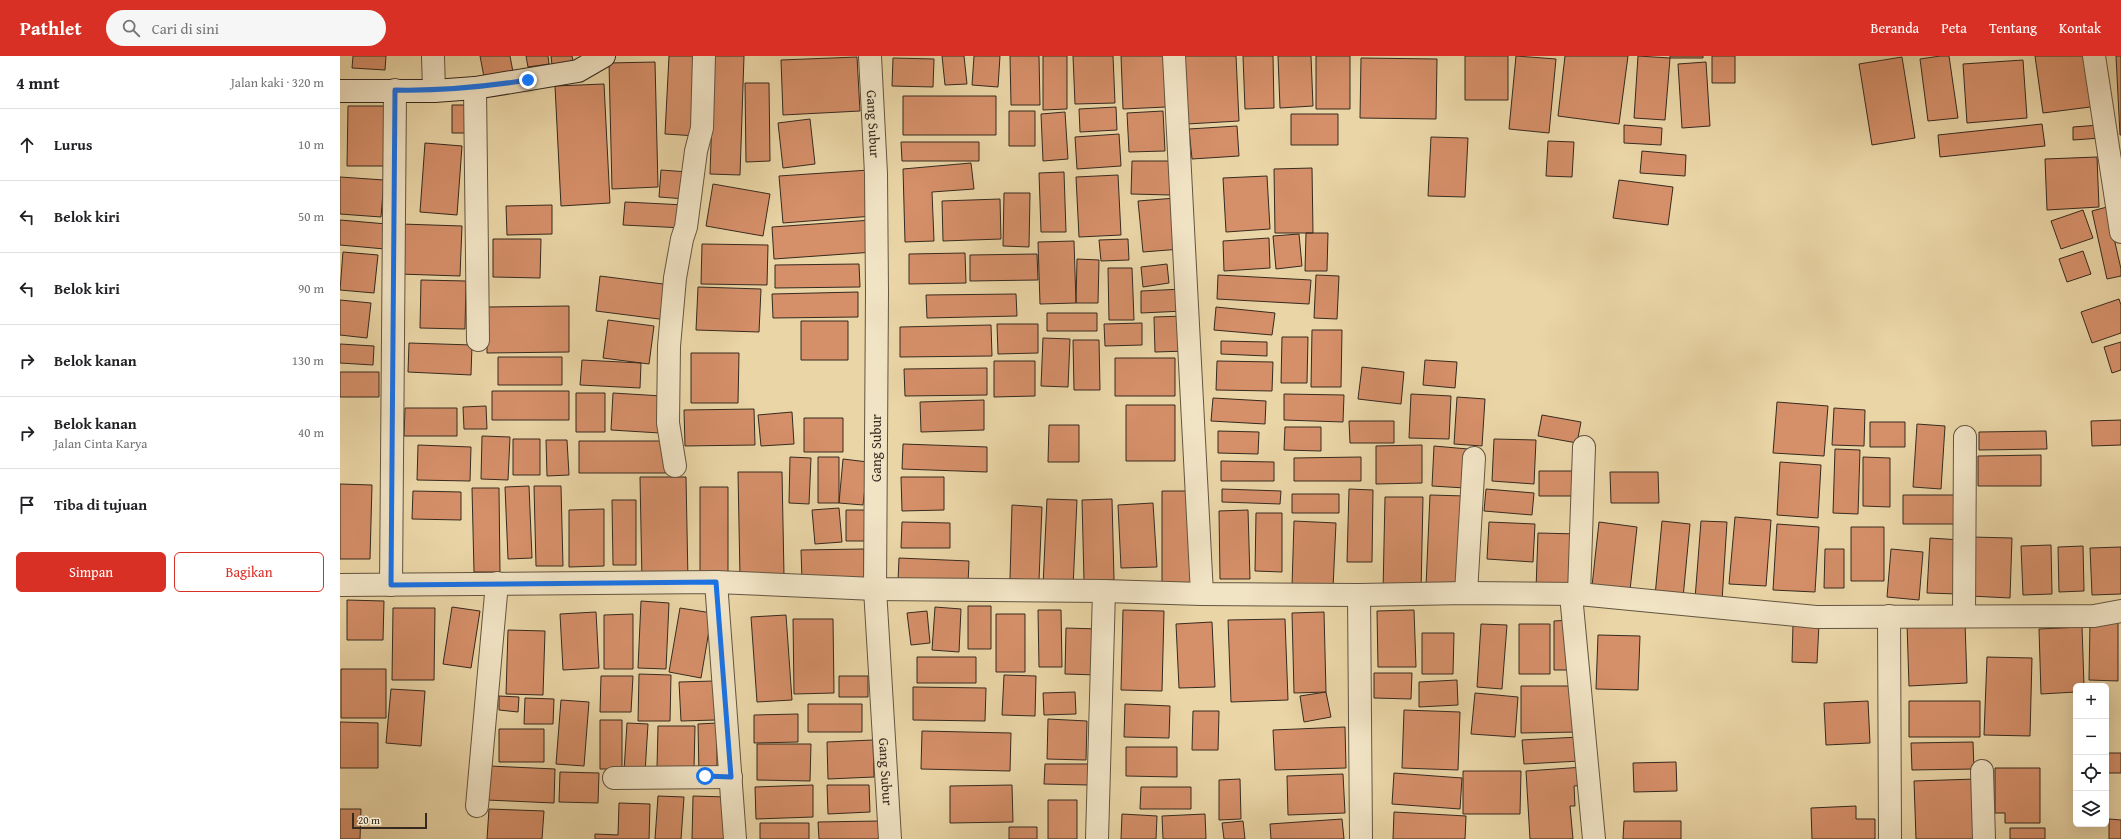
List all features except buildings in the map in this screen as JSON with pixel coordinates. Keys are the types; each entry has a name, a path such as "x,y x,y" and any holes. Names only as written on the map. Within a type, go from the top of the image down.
{"street":[{"path":"433,56 434,91"},
{"path":"340,91 434,91 475,88 604,56"},
{"path":"675,466 668,423 669,346 675,278 691,199 696,151 702,128 704,56"},
{"name":"Gang Subur","path":"870,56 876,174 877,260 875,589 890,839"},
{"path":"1174,56 1202,594"},
{"path":"2094,56 2121,232"},
{"path":"475,88 478,340"},
{"path":"391,585 395,90"},
{"path":"1964,615 1966,437"},
{"path":"1584,447 1575,595 1594,839"},
{"path":"1466,593 1474,458"},
{"path":"716,582 735,839"},
{"path":"340,585 716,582 875,589 1104,591 1202,594 1359,595 1466,593 1575,595 1816,616 2094,616 2121,611"},
{"path":"477,806 497,583"},
{"path":"1097,839 1104,591"},
{"path":"1359,595 1361,839"},
{"path":"1889,616 1890,839"},
{"path":"1982,771 1984,839"},
{"path":"614,778 731,777"}],"route":[{"path":"528,80 475,88 434,91 395,90 391,585 716,582 731,777 705,776"}]}
